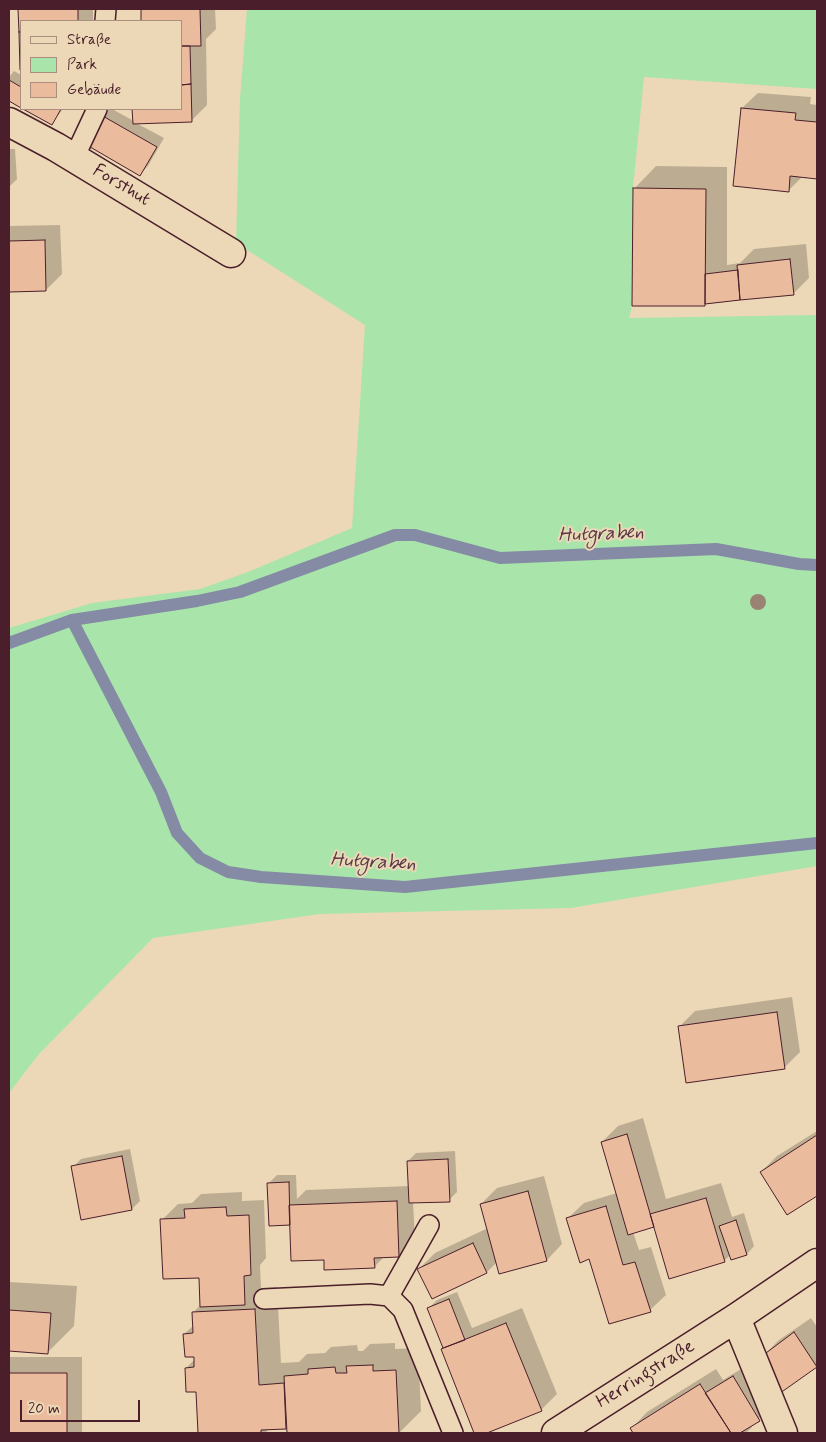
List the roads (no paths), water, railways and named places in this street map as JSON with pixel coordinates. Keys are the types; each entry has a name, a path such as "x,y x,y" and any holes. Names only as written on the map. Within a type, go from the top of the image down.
{"street":[{"name":"Forsthut","path":"9,122 74,158 231,253"},
{"name":"Herringstraße","path":"556,1433 736,1318 817,1263"},
{"path":"736,1318 783,1433"}],"lane":[{"path":"74,158 97,110"},
{"path":"389,1296 429,1225"},
{"path":"264,1299 370,1294 389,1296 403,1310 453,1433"}],"waterway":[{"name":"Hutgraben","path":"9,643 72,620 197,601 240,592 395,535 415,535 500,558 716,549 799,564 817,565"},
{"name":"Hutgraben","path":"72,620 161,792 177,833 200,858 228,872 261,877 405,887 817,843"}]}
